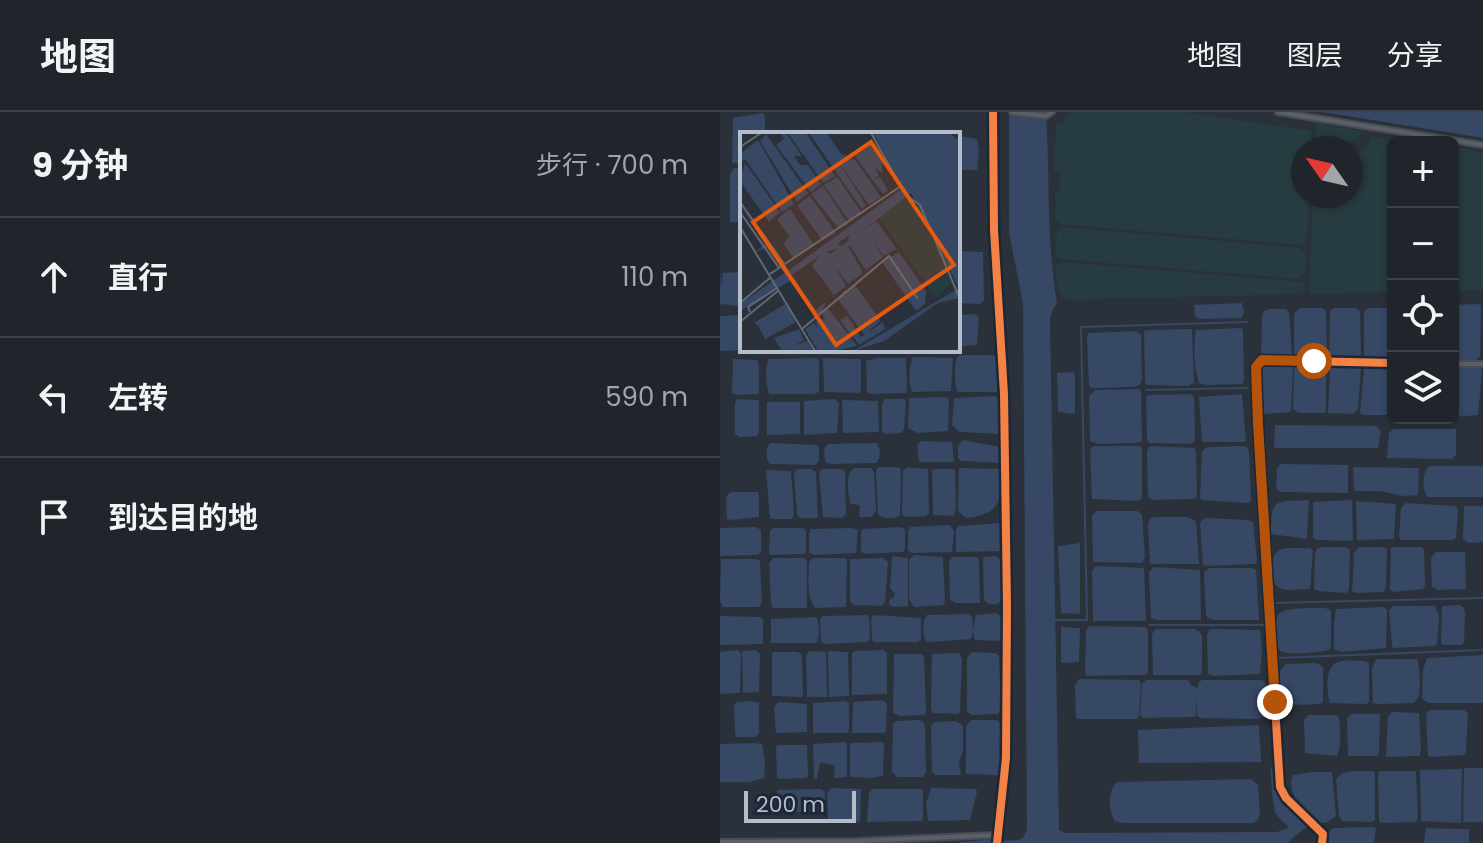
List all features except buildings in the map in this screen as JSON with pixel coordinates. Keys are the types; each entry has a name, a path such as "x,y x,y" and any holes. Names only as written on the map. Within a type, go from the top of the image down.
{"street":[{"path":"993,112 994,230 1004,394 1007,606 1006,758 997,843"},
{"path":"1012,112 1046,116 1052,112"},
{"path":"1278,112 1483,145"},
{"path":"1322,843 1323,834 1286,798 1280,787 1256,367 1262,360 1387,363"},
{"path":"1459,364 1483,364"},
{"path":"720,842 858,841 996,835"}],"green space":[{"path":"1071,112 1183,112 1311,131 1311,136 1291,136 1291,208 1308,208 1307,238 1300,245 1060,224 1056,219 1055,192 1059,190 1061,171 1054,171 1056,124 1064,122"},
{"path":"1316,123 1362,131 1358,136 1315,136"},
{"path":"1370,137 1387,139 1387,292 1312,294 1309,292 1312,208 1363,208 1363,150 1368,146"},
{"path":"1459,148 1483,152 1483,290 1459,291"},
{"path":"1063,228 1299,248 1306,254 1306,268 1297,279 1060,259 1055,254 1057,231"},
{"path":"1061,262 1305,282 1305,292 1067,300 1056,280 1056,266"}],"water":[{"path":"1009,112 1046,112 1050,231 1057,303 1050,320 1059,830 1065,833 1277,832 1289,828 1276,814 1274,806 1271,767 1279,767 1281,789 1303,815 1307,827 1288,843 955,843 1018,840 1027,830 1023,304 1009,232"},
{"path":"1323,112 1483,112 1483,138"},
{"path":"763,113 765,116 765,132 740,132 740,164 732,163 733,118"},
{"path":"960,136 977,139 977,170 960,170"},
{"path":"740,168 740,222 730,222 732,170"},
{"path":"960,251 983,252 984,300 980,304 960,303"},
{"path":"720,268 721,287 723,273 739,272 740,305 721,304 720,307"},
{"path":"1242,303 1244,313 1241,318 1199,319 1195,316 1194,305"},
{"path":"1459,305 1481,306 1480,356 1472,362 1459,362"},
{"path":"1299,308 1323,308 1326,312 1325,358 1294,356 1294,314"},
{"path":"1334,308 1356,308 1360,311 1359,358 1334,359 1329,356 1330,314"},
{"path":"1387,308 1387,360 1364,358 1366,309"},
{"path":"1269,309 1286,309 1289,312 1292,355 1288,358 1261,356 1262,316"},
{"path":"975,314 979,317 977,345 960,347 960,315"},
{"path":"740,315 740,350 720,351 720,316"},
{"path":"1241,328 1242,384 1199,383 1194,356 1196,330"},
{"path":"1192,329 1194,383 1188,386 1146,385 1144,331"},
{"path":"1136,331 1141,335 1140,385 1089,386 1089,333"},
{"path":"960,355 996,357 998,392 957,391 955,370"},
{"path":"913,357 953,358 951,391 912,392 910,374"},
{"path":"817,358 819,392 769,394 766,367 769,359"},
{"path":"823,358 861,359 859,393 824,392"},
{"path":"906,358 906,393 867,392 866,361"},
{"path":"733,359 757,360 759,394 732,393"},
{"path":"1291,362 1291,412 1265,414 1260,367 1264,363"},
{"path":"1299,363 1326,364 1324,413 1298,413 1293,409 1294,369"},
{"path":"1333,363 1361,366 1358,409 1354,414 1328,413"},
{"path":"1367,364 1387,365 1387,415 1360,413"},
{"path":"1459,365 1481,367 1478,415 1459,417"},
{"path":"1073,372 1075,414 1058,412 1057,373"},
{"path":"1095,390 1141,391 1142,441 1098,444 1090,441 1089,396"},
{"path":"1190,394 1194,397 1194,442 1149,443 1146,397"},
{"path":"1242,394 1246,441 1202,442 1199,397"},
{"path":"995,396 999,400 998,434 963,432 952,425 954,398"},
{"path":"947,397 948,431 918,433 908,428 909,398"},
{"path":"738,399 759,400 757,436 740,437 735,434 735,403"},
{"path":"834,399 839,403 837,433 804,435 804,401"},
{"path":"884,399 906,401 902,433 882,432"},
{"path":"842,400 878,401 879,432 843,433"},
{"path":"767,402 800,402 800,434 767,435"},
{"path":"1275,425 1376,426 1381,431 1378,448 1274,448"},
{"path":"1393,429 1456,429 1456,455 1451,459 1387,458 1389,433"},
{"path":"963,440 1001,447 1001,463 961,461 958,446"},
{"path":"921,441 952,442 954,462 919,462 917,445"},
{"path":"771,443 817,445 819,461 815,465 770,464 766,453"},
{"path":"876,443 880,453 876,463 830,464 825,461 824,449 828,444"},
{"path":"1096,446 1142,448 1142,499 1092,499 1090,451"},
{"path":"1153,446 1194,448 1195,499 1154,500 1148,497 1147,451"},
{"path":"1243,446 1249,452 1251,501 1202,500 1202,452 1207,447"},
{"path":"1280,464 1348,465 1348,493 1280,492 1276,488"},
{"path":"1429,466 1483,466 1483,497 1427,497 1424,481"},
{"path":"879,467 901,469 900,516 895,518 878,514 876,470"},
{"path":"908,467 928,469 929,513 926,516 902,515 903,471"},
{"path":"1353,467 1419,468 1418,495 1354,491"},
{"path":"854,468 871,468 874,472 876,512 871,517 859,517 860,505 850,504 848,480"},
{"path":"959,468 1002,471 999,498 992,510 966,518 958,511"},
{"path":"797,469 816,472 818,518 801,518 797,515 794,473"},
{"path":"821,469 845,471 846,514 842,518 823,517"},
{"path":"934,469 955,471 956,509 953,516 933,515"},
{"path":"766,470 791,471 792,519 770,518"},
{"path":"731,492 758,492 759,517 727,519 726,499"},
{"path":"1309,500 1307,539 1271,534 1272,513 1277,504"},
{"path":"1352,500 1353,541 1313,538 1313,502"},
{"path":"1356,501 1396,504 1394,539 1357,540"},
{"path":"1406,503 1456,506 1456,538 1401,540 1401,508"},
{"path":"1464,506 1483,506 1483,542 1469,543 1463,539"},
{"path":"1096,511 1137,511 1142,514 1145,557 1142,563 1093,562 1092,516"},
{"path":"1154,517 1187,517 1196,521 1199,564 1150,564 1148,525"},
{"path":"1205,518 1253,522 1256,564 1203,565 1200,524"},
{"path":"1002,523 1004,551 956,552 958,526"},
{"path":"949,525 954,532 952,552 908,551 910,527"},
{"path":"756,527 761,530 761,553 720,556 720,528"},
{"path":"901,527 905,530 903,552 861,552 863,529"},
{"path":"811,529 858,530 856,553 809,553"},
{"path":"770,530 806,530 806,552 770,555"},
{"path":"1080,543 1080,614 1061,613 1058,546"},
{"path":"1321,547 1345,547 1350,550 1349,590 1346,593 1314,589 1315,553"},
{"path":"1359,547 1387,549 1384,592 1352,592 1354,553"},
{"path":"1391,547 1421,547 1424,550 1423,589 1390,590"},
{"path":"1310,548 1313,551 1310,589 1278,587 1272,574 1275,554 1285,549"},
{"path":"1436,552 1465,552 1466,589 1438,590 1432,587 1431,558"},
{"path":"914,555 943,557 943,605 914,607 909,599 909,560"},
{"path":"894,556 908,558 908,606 893,607 889,604 895,594 890,588"},
{"path":"996,556 1001,560 1001,600 998,604 989,604 984,600 983,557"},
{"path":"953,557 979,559 980,603 950,600 949,561"},
{"path":"773,558 805,558 807,608 773,608 769,563"},
{"path":"813,558 847,559 845,607 815,608 809,586 809,562"},
{"path":"883,558 888,562 885,603 881,606 853,605 850,601 850,559"},
{"path":"721,559 760,561 762,602 759,607 723,607 720,601"},
{"path":"1096,566 1144,568 1146,621 1093,621 1092,571"},
{"path":"1154,567 1200,570 1201,620 1151,618 1149,572"},
{"path":"1210,568 1256,570 1259,620 1208,618 1204,576"},
{"path":"1459,605 1465,612 1464,643 1443,645 1442,606"},
{"path":"1393,606 1435,606 1439,616 1437,644 1393,648 1389,611"},
{"path":"1384,607 1387,610 1386,648 1341,652 1334,649 1336,609"},
{"path":"1324,608 1331,612 1329,650 1296,654 1279,650 1275,624 1280,613"},
{"path":"996,613 1004,618 1002,641 975,640 973,631 971,639 930,642 926,641 923,632 927,615 969,614 973,629 976,615"},
{"path":"867,615 868,642 821,642 822,616"},
{"path":"874,615 921,618 921,639 918,642 874,642 871,618"},
{"path":"720,616 760,617 763,619 763,644 720,645"},
{"path":"816,617 819,630 816,643 771,643 771,619"},
{"path":"1089,626 1146,627 1148,673 1087,676 1086,631"},
{"path":"1061,627 1080,628 1079,662 1061,662"},
{"path":"1158,629 1199,631 1202,636 1200,675 1153,675 1152,635"},
{"path":"1213,629 1260,630 1260,674 1208,674 1207,635"},
{"path":"738,650 741,653 740,692 720,694 720,652"},
{"path":"756,650 760,654 759,692 743,693 742,651"},
{"path":"883,650 887,653 887,694 852,695 852,653"},
{"path":"809,651 826,652 827,697 807,697 806,657"},
{"path":"828,651 848,652 849,696 829,697"},
{"path":"774,652 798,652 802,655 802,697 772,696"},
{"path":"972,652 999,656 1001,708 998,714 972,715 967,712 967,658"},
{"path":"959,653 962,658 960,712 934,713 931,710 932,654"},
{"path":"894,654 924,656 924,715 900,716 893,713"},
{"path":"1483,655 1483,703 1429,703 1422,699 1423,670 1427,658"},
{"path":"1376,659 1417,659 1420,685 1417,700 1413,703 1373,703 1372,669"},
{"path":"1342,661 1369,663 1369,702 1330,703 1327,682 1332,666"},
{"path":"1317,663 1323,667 1323,702 1300,705 1284,703 1280,694 1280,674 1284,666"},
{"path":"1079,679 1139,680 1139,716 1137,719 1078,719 1075,686"},
{"path":"1146,680 1188,680 1197,688 1202,680 1262,680 1265,683 1266,713 1257,719 1201,718 1197,716 1197,697 1194,717 1143,718 1140,715 1142,684"},
{"path":"882,700 887,703 886,731 852,733 853,702"},
{"path":"752,701 759,703 759,733 756,737 737,737 734,705"},
{"path":"778,702 806,704 807,732 776,733 774,708"},
{"path":"813,703 849,703 847,733 813,733"},
{"path":"1430,710 1464,710 1468,713 1464,755 1428,756 1426,714"},
{"path":"1392,712 1419,713 1419,756 1386,757 1388,717"},
{"path":"1352,714 1380,714 1377,756 1348,756 1347,718"},
{"path":"1308,715 1339,717 1337,756 1305,753 1304,720"},
{"path":"919,720 925,726 926,773 923,777 897,777 892,771 893,724 896,721"},
{"path":"971,720 1000,722 998,775 966,774 966,726"},
{"path":"956,721 963,726 963,751 959,762 961,775 935,775 932,771 931,725"},
{"path":"1259,725 1261,762 1139,763 1138,730"},
{"path":"882,742 883,776 850,777 850,743"},
{"path":"720,744 762,744 764,778 750,782 720,782"},
{"path":"813,744 847,744 847,777 834,778 835,765 820,763 817,779 814,779"},
{"path":"778,745 807,745 807,778 777,777"},
{"path":"1464,768 1483,768 1483,822 1463,822"},
{"path":"1462,769 1461,823 1421,821 1420,770"},
{"path":"1373,771 1375,820 1342,821 1336,780 1347,772"},
{"path":"1380,771 1416,771 1416,822 1379,821"},
{"path":"1332,772 1336,816 1328,822 1321,823 1309,814 1294,796 1293,775"},
{"path":"1251,779 1258,785 1260,814 1253,823 1123,823 1115,821 1111,812 1110,795 1118,782"},
{"path":"831,788 861,789 859,822 828,821 827,793"},
{"path":"931,788 976,789 970,820 928,821 926,804"},
{"path":"821,789 825,792 823,812 777,810 777,790"},
{"path":"872,789 922,789 923,819 867,822"},
{"path":"1333,828 1376,828 1374,843 1326,843 1327,834"},
{"path":"1426,828 1468,829 1469,843 1424,843"}],"waterway":[{"path":"1053,620 1087,620 1081,327 1247,322"},
{"path":"1146,390 1247,388"},
{"path":"1272,603 1483,598"},
{"path":"1150,625 1265,625"},
{"path":"1276,658 1483,650"}],"cycle path":[{"path":"993,112 994,230 1004,394 1007,606 1006,758 997,843"},
{"path":"1322,843 1323,834 1286,798 1280,787 1256,367 1262,360 1387,363"}],"route":[{"path":"1275,702 1256,367 1262,360 1314,361"}]}
